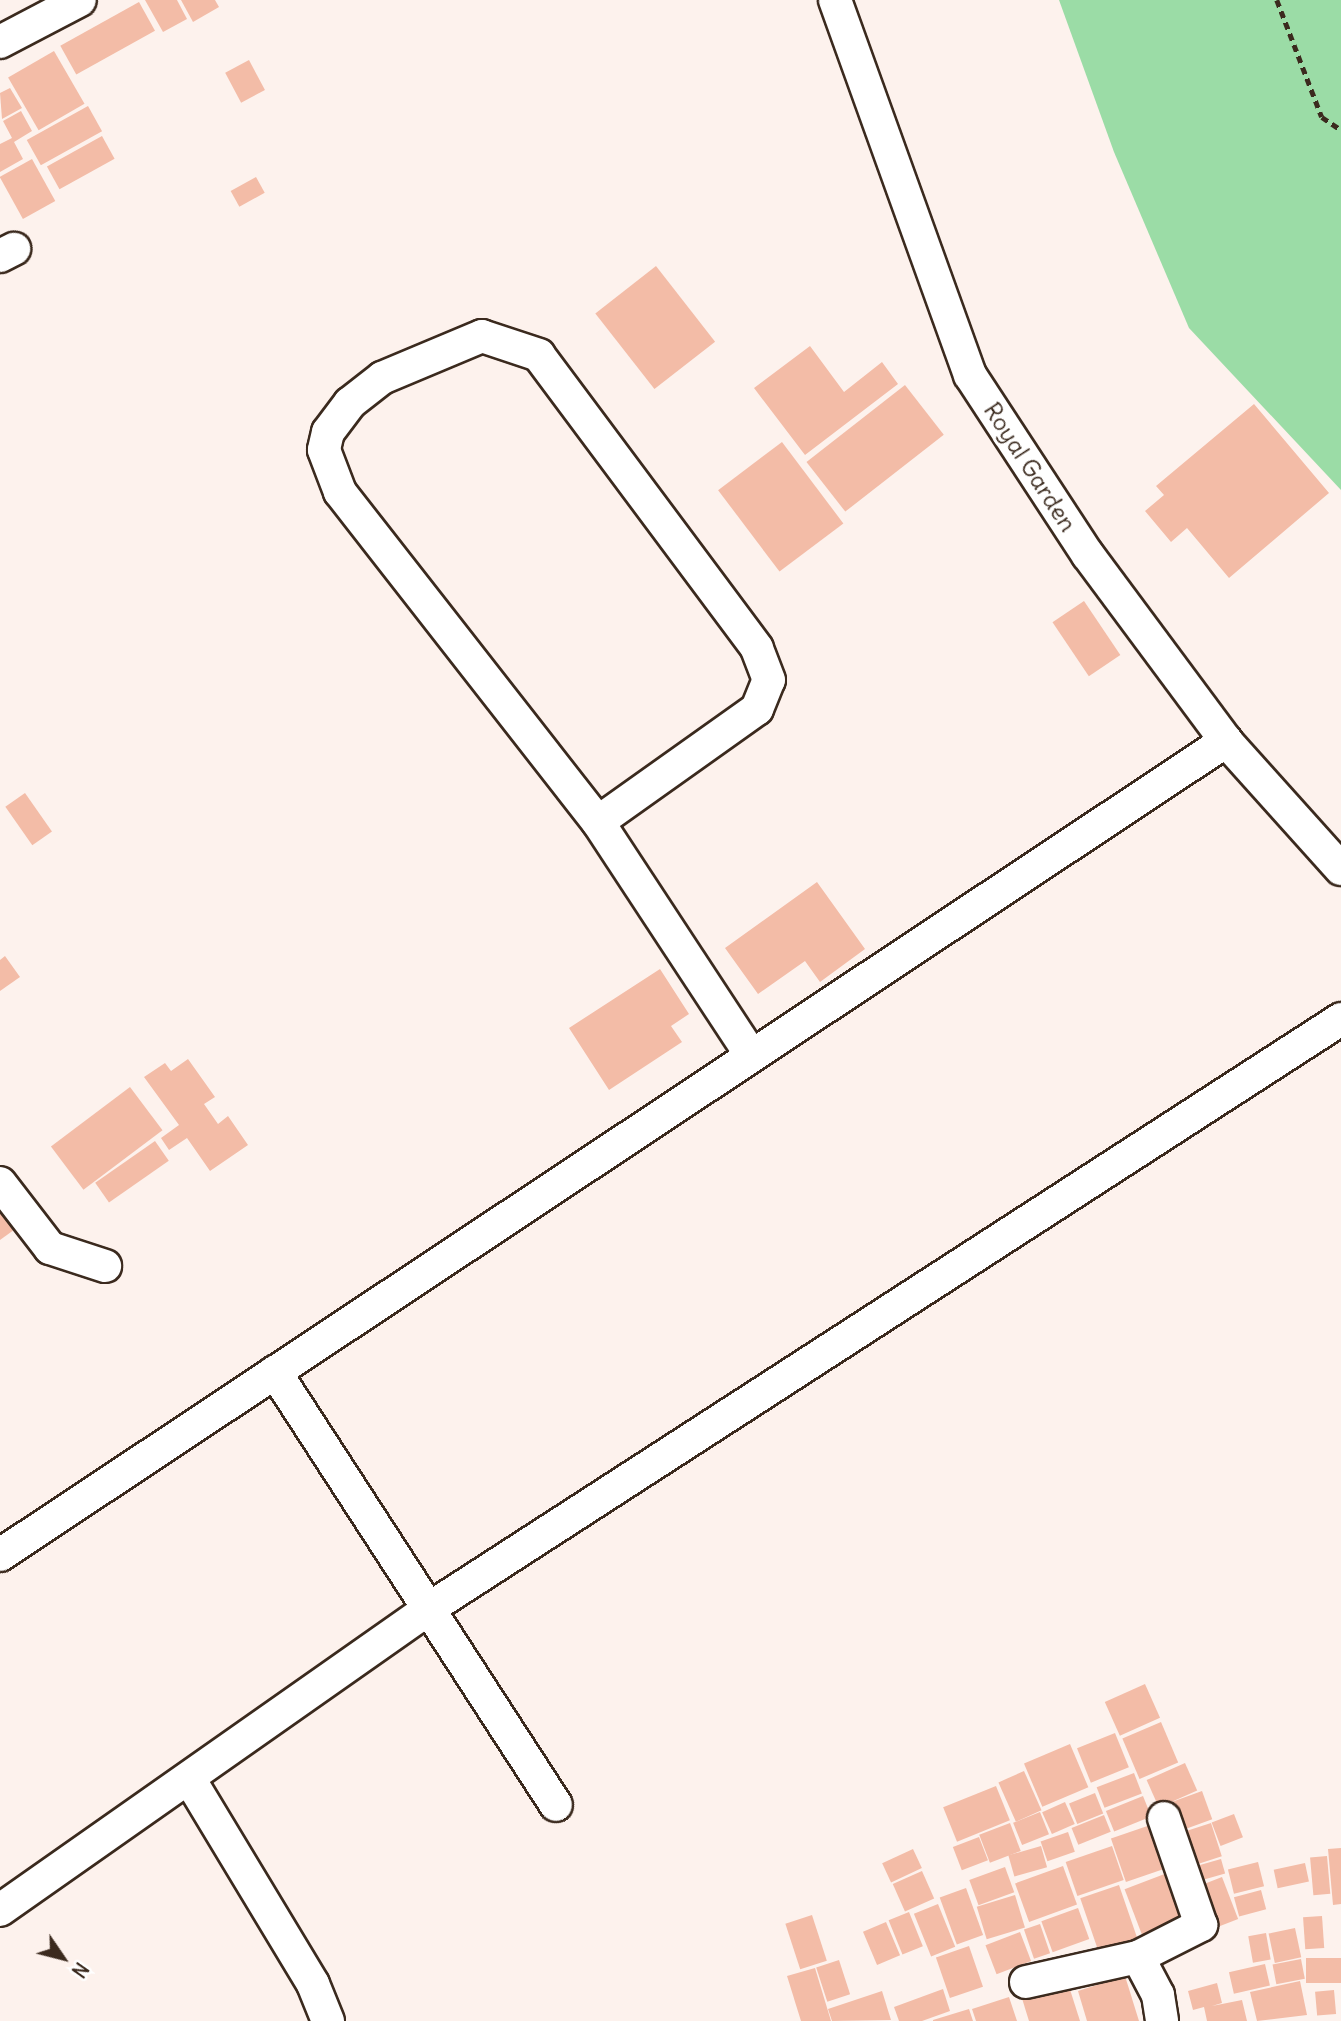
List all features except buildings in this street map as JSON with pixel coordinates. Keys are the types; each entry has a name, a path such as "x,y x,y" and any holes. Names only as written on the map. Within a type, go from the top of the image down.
{"street":[{"path":"0,42 80,0"},
{"name":"Royal Garden","path":"835,0 970,376 1088,555 1226,741 1341,869"},
{"path":"598,822 757,709 769,680 757,648 540,355 482,336 382,377 350,403 328,432 324,450 340,492 598,822 751,1055"},
{"path":"0,1555 1226,741"},
{"path":"0,1910 190,1780 430,1608 1341,1019"},
{"path":"0,1183 50,1248 105,1266"},
{"path":"275,1372 556,1805"},
{"path":"190,1780 313,1984 328,2021"},
{"path":"1026,1982 1138,1956 1201,1925 1164,1818"},
{"path":"1138,1956 1158,1995 1162,2021"}],"path":[{"path":"1277,0 1322,117 1341,130"}],"green space":[{"path":"1059,0 1341,0 1341,490 1189,328 1114,152"}]}
